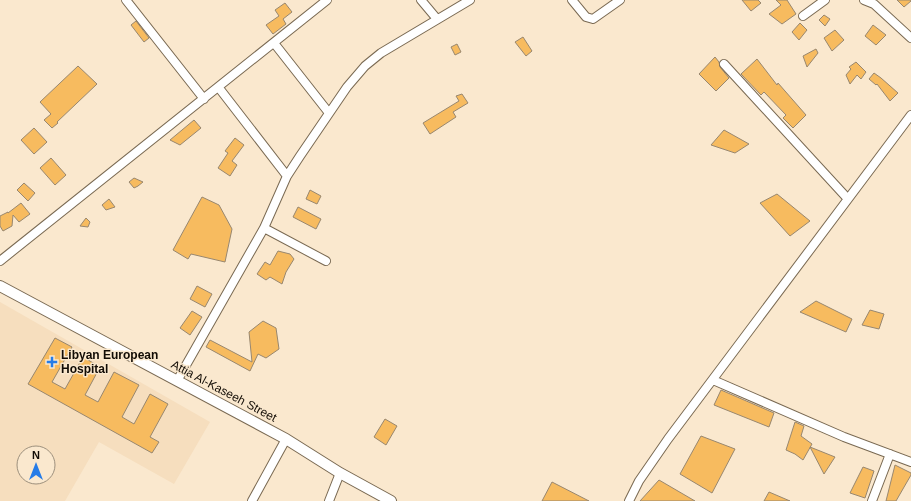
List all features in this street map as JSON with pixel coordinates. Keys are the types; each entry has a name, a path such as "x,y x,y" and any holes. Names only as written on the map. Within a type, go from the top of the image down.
{"street":[{"path":"126,0 204,99"},
{"path":"0,261 219,88 327,0"},
{"path":"421,0 436,19"},
{"path":"177,381 264,228 287,176 347,87 365,66 381,53 470,0"},
{"path":"572,0 586,16 594,19 620,0"},
{"path":"803,16 825,0"},
{"path":"864,0 874,4 911,38"},
{"path":"274,43 329,112"},
{"path":"724,64 848,199"},
{"path":"219,88 287,176"},
{"path":"629,501 639,481 712,380 911,115"},
{"path":"264,228 326,261"},
{"name":"Attia Al-Kaseeh Street","path":"0,286 286,439 340,473 391,501"},
{"path":"712,380 844,437 911,462"},
{"path":"252,501 286,439"},
{"path":"872,501 890,454"},
{"path":"329,501 340,473"}],"shaded area":[{"name":"Libyan European Hospital","path":"0,302 210,422 174,484 99,442 65,501 0,501"}],"building":[{"path":"742,0 758,0 761,3 751,11"},
{"path":"776,0 787,0 796,14 782,24 769,14 781,5"},
{"path":"897,0 911,0 911,1 904,7"},
{"path":"285,3 292,12 283,19 286,24 273,34 266,25 279,16 275,10"},
{"path":"824,15 830,19 825,26 819,20"},
{"path":"136,21 149,38 144,42 131,25"},
{"path":"800,23 807,30 799,40 792,32"},
{"path":"873,25 886,35 876,45 865,36"},
{"path":"835,30 844,40 832,51 824,38"},
{"path":"523,37 532,51 526,56 515,42"},
{"path":"457,44 461,52 455,55 451,47"},
{"path":"816,49 818,53 807,67 803,56"},
{"path":"715,57 719,62 720,67 729,78 716,91 699,74"},
{"path":"757,59 777,85 778,83 806,115 793,128 783,118 786,115 764,92 761,95 741,74"},
{"path":"856,62 866,72 861,79 857,75 850,84 846,75 851,69 849,67"},
{"path":"78,66 97,84 52,128 44,120 51,114 40,102"},
{"path":"874,73 898,93 890,101 877,84 876,85 869,79"},
{"path":"462,94 468,103 453,112 456,117 430,134 423,123 459,101 456,96"},
{"path":"194,120 201,128 180,145 170,140"},
{"path":"34,128 47,142 34,154 21,140"},
{"path":"724,130 749,144 735,153 711,145"},
{"path":"235,138 244,145 232,161 237,165 230,176 218,168 228,153 225,151"},
{"path":"51,158 66,175 55,185 40,168"},
{"path":"134,178 143,182 134,188 129,182"},
{"path":"24,183 35,193 28,201 17,190"},
{"path":"310,190 321,196 317,204 306,199"},
{"path":"777,194 810,221 790,236 760,203"},
{"path":"202,197 219,205 232,229 225,262 191,254 188,259 173,250"},
{"path":"109,199 115,207 106,210 102,205"},
{"path":"21,203 30,214 19,222 13,215 12,226 3,231 0,226 0,216 8,213"},
{"path":"298,207 321,219 316,229 293,217"},
{"path":"86,218 90,222 88,227 80,226"},
{"path":"278,251 290,254 294,259 286,272 282,284 270,277 266,280 257,274 265,262 270,265"},
{"path":"197,286 212,294 205,307 190,299"},
{"path":"816,301 852,319 846,332 800,312"},
{"path":"870,310 884,314 879,329 862,325"},
{"path":"192,311 202,317 190,335 180,328"},
{"path":"263,321 276,328 279,349 266,358 258,354 250,371 206,347 210,340 252,362 249,332"},
{"path":"55,338 72,347 52,382 65,389 83,357 100,367 85,395 98,402 114,372 139,385 122,417 134,424 150,394 168,404 150,437 159,442 152,453 28,384"},
{"path":"721,390 774,413 769,427 714,405"},
{"path":"385,419 397,426 386,445 374,437"},
{"path":"795,422 804,426 801,436 812,444 803,460 786,450"},
{"path":"701,436 735,449 712,493 680,474"},
{"path":"810,447 835,457 824,474"},
{"path":"895,465 911,473 911,475 896,501 886,501"},
{"path":"863,467 874,471 865,498 850,493"},
{"path":"659,480 695,501 640,501"},
{"path":"552,482 589,501 542,501"},
{"path":"769,492 790,501 764,501"}],"place":[{"name":"Libyan European Hospital","path":"52,362"}]}
